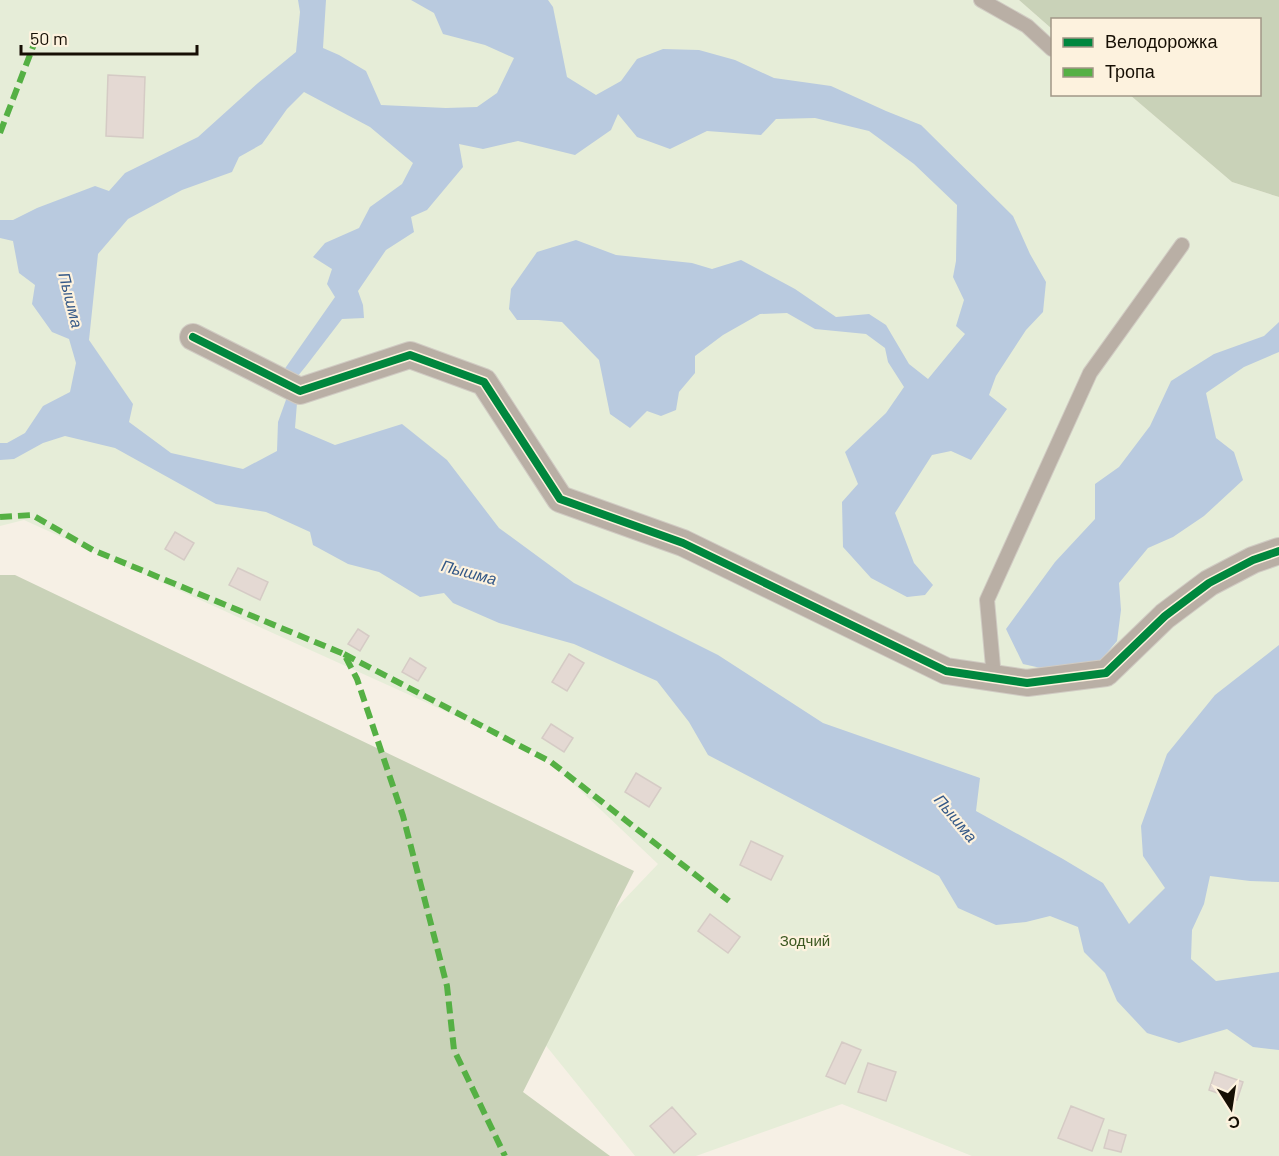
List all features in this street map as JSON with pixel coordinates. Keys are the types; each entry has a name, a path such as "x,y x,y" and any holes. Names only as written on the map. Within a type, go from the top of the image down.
{"street":[{"path":"193,337 300,391 410,355 484,382 560,499 683,543 946,671 1027,683 1106,673 1166,616 1209,583 1253,560 1279,551"}],"lane":[{"path":"981,0 1027,26 1051,47"},
{"path":"994,678 987,600 1090,373 1182,245"}],"green space":[{"name":"Зодчий","path":"0,0 1019,0 1051,28 1051,96 1131,96 1232,182 1279,197 1279,1156 972,1156 842,1104 696,1156 635,1156 518,1011 658,864 544,756 24,520 0,526"},
{"path":"1019,0 1279,0 1279,197 1232,182 1131,96 1261,96 1261,18 1051,18 1051,28"},
{"path":"0,575 15,575 634,871 523,1092 610,1156 0,1156"}],"water":[{"name":"Пышма","path":"298,0 326,0 323,48 366,71 381,105 477,107 497,93 514,58 485,45 443,34 434,13 411,0 548,0 553,7 567,77 596,95 621,81 637,59 663,49 699,50 735,60 774,78 831,86 921,125 1013,216 1046,282 1043,312 1026,330 996,376 989,395 1007,409 971,460 951,451 932,455 895,513 914,563 933,585 925,595 907,597 871,578 843,547 842,502 858,484 845,452 886,413 904,387 888,362 885,348 866,334 815,329 787,313 760,314 723,335 695,356 695,373 679,392 676,410 661,416 647,411 630,428 610,414 599,360 562,322 517,320 509,309 511,289 537,252 576,240 616,255 692,263 712,269 741,260 795,289 836,317 869,314 886,325 909,364 928,379 965,334 956,326 964,300 953,277 956,261 957,205 914,164 869,131 815,118 776,119 761,135 707,131 670,149 637,137 618,114 611,130 575,155 518,141 483,149 459,144 463,167 427,210 411,217 414,232 386,250 358,291 363,305 364,318 342,319 293,382 279,377 335,297 327,284 332,269 313,257 325,243 359,228 370,207 402,184 413,163 370,127 304,92 287,109 262,144 239,157 232,172 182,190 128,219 98,254 89,340 133,404 129,422 171,453 243,469 277,451 278,422 287,397 297,403 295,428 335,445 402,424 447,460 499,528 574,583 718,655 823,723 980,778 976,811 1103,883 1129,924 1165,888 1143,856 1141,826 1167,754 1215,695 1279,645 1279,882 1210,876 1204,904 1192,930 1191,959 1216,981 1279,972 1279,1050 1253,1047 1227,1029 1179,1043 1147,1033 1117,1001 1105,973 1084,952 1078,927 1050,916 1026,922 996,925 958,908 939,876 708,755 689,722 657,681 574,644 499,623 453,603 444,593 420,597 379,572 348,564 313,545 310,532 266,512 216,504 115,448 65,436 43,443 14,459 0,460 0,443 7,443 25,433 43,406 70,392 76,363 69,339 52,332 32,304 35,285 19,273 13,241 0,238 0,220 13,220 37,208 95,186 109,191 125,173 198,137 296,52 300,12"},
{"path":"1279,322 1279,352 1244,367 1206,393 1216,438 1234,452 1243,480 1204,516 1173,537 1148,548 1119,583 1121,610 1117,641 1100,661 1063,673 1023,664 1006,629 1055,562 1095,519 1095,484 1119,467 1150,426 1171,381 1214,354 1264,336"}],"building":[{"path":"108,75 145,77 143,138 106,136"},
{"path":"175,532 194,543 184,560 165,549"},
{"path":"238,568 268,582 260,600 229,585"},
{"path":"358,629 369,636 360,651 348,644"},
{"path":"569,654 584,663 567,691 552,682"},
{"path":"410,658 426,668 418,681 402,672"},
{"path":"551,724 573,738 564,752 542,738"},
{"path":"636,773 661,788 649,807 625,792"},
{"path":"751,841 783,856 771,880 740,865"},
{"path":"710,914 740,937 728,953 698,931"},
{"path":"842,1042 861,1050 845,1084 826,1076"},
{"path":"868,1063 896,1072 886,1101 858,1092"},
{"path":"1215,1072 1243,1082 1237,1100 1209,1090"},
{"path":"1071,1106 1104,1119 1092,1151 1058,1138"},
{"path":"672,1107 696,1134 674,1153 650,1126"},
{"path":"1109,1130 1126,1135 1121,1152 1104,1148"}],"marked path":[{"path":"0,133 36,39"},
{"path":"0,517 32,515 93,550 344,654 357,679 403,816 447,986 454,1050 505,1156"},
{"path":"344,654 551,762 729,901"}],"cycle path":[{"path":"193,337 300,391 410,355 484,382 560,499 683,543 946,671 1027,683 1106,673 1165,616 1209,583 1253,560 1279,551"}]}
